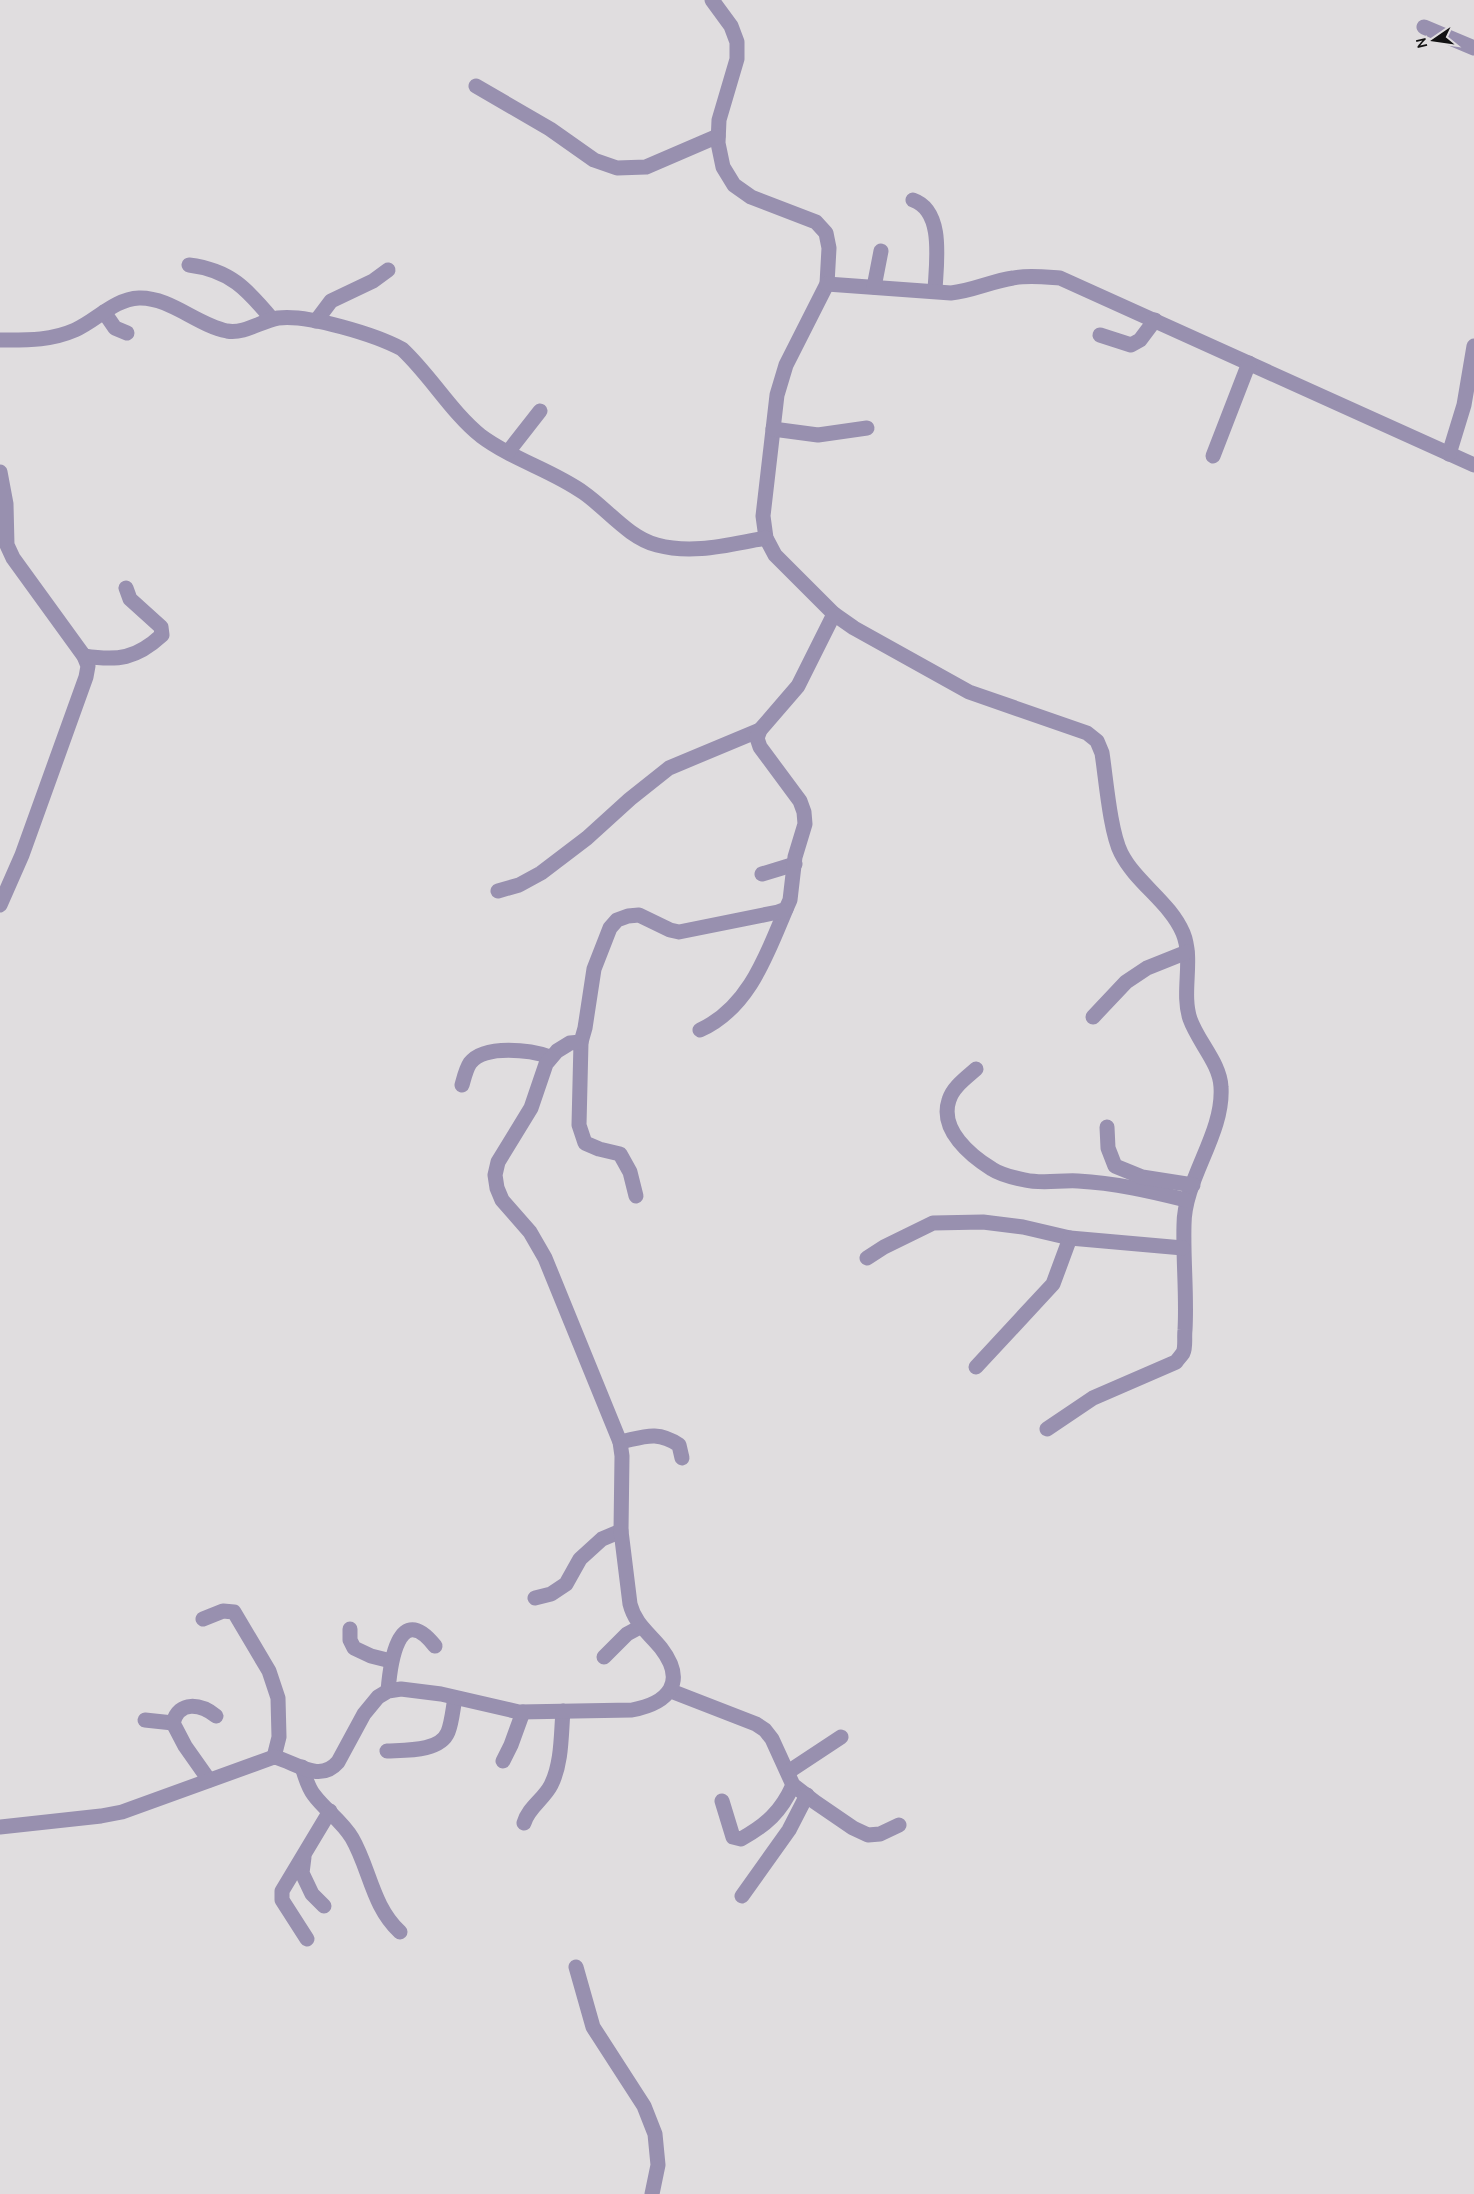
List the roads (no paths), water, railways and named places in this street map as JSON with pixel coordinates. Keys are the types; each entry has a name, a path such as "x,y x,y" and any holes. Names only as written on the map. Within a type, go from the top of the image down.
{"street":[{"path":"712,0 731,26 737,42 737,59 719,120 718,143 723,166 734,185 751,197 816,222 826,233 829,248 827,284 786,366 777,395 763,516 766,538 775,555 834,614 854,628 957,686 1086,733 1097,741 1102,753 1116,838 1121,853 1177,921 1184,935 1187,952 1186,1000 1188,1013 1193,1028 1217,1070 1221,1085 1222,1100 1206,1154 1186,1200 1183,1248 1186,1305 1184,1352 1176,1362 1093,1398 1047,1429"},
{"path":"1424,27 1474,48"},
{"path":"476,86 550,129 594,160 617,168 646,167 718,136"},
{"path":"913,200 920,203 932,216 935,227 935,291"},
{"path":"874,287 881,251"},
{"path":"188,266 207,267 232,278 249,291 272,319"},
{"path":"316,321 331,302 388,270"},
{"path":"827,284 962,292 1012,278 1042,276 1060,278 1474,465"},
{"path":"0,340 42,340 60,336 76,330 120,302 138,298 156,300 215,328 230,331 246,329 272,319 291,317 316,321 389,342 402,350 415,361 475,430 508,452 571,484 634,533 655,544 678,549 701,549 766,538"},
{"path":"104,312 114,328 127,333"},
{"path":"1100,336 1131,345 1140,340 1155,320"},
{"path":"1449,454 1464,405 1474,346"},
{"path":"1213,456 1249,363"},
{"path":"508,452 540,411"},
{"path":"773,429 818,435 868,428"},
{"path":"0,472 6,504 7,545 13,558 84,656 88,666 86,677 22,855 0,905"},
{"path":"84,656 107,660 140,653 162,636 161,627 130,599 126,588"},
{"path":"700,1030 714,1023 736,1004 760,971 790,900 795,864 805,824 804,812 800,801 760,747 757,738 760,730 798,686 834,614"},
{"path":"498,891 518,885 541,873 587,838 630,799 669,768 760,730"},
{"path":"762,874 795,864"},
{"path":"636,1196 630,1172 620,1154 598,1149 586,1143 579,1125 581,1042 594,969 610,928 617,920 639,915 670,930 679,932 778,912 786,908"},
{"path":"1093,1018 1126,982 1147,968 1187,952"},
{"path":"0,1827 122,1812 274,1757 315,1773 324,1772 332,1769 338,1762 364,1714 378,1697 388,1691 401,1690 441,1694 510,1711 523,1712 632,1710 648,1707 662,1700 671,1691 672,1676 669,1661 661,1648 640,1627 633,1616 630,1604 621,1531 622,1456 620,1442 545,1258 538,1244 502,1200 496,1188 495,1175 498,1162 531,1108 550,1057 570,1043 581,1042"},
{"path":"462,1085 469,1064 478,1056 520,1050 534,1051 550,1057"},
{"path":"976,1070 956,1087 949,1101 948,1114 953,1132 965,1148 994,1170 1027,1181 1077,1181 1132,1186 1186,1200"},
{"path":"1107,1127 1110,1158 1115,1166 1142,1177 1193,1185"},
{"path":"867,1258 884,1247 933,1223 983,1222 1023,1226 1070,1238 1183,1248"},
{"path":"976,1367 1053,1284 1070,1238"},
{"path":"620,1442 659,1435 668,1437 679,1445 682,1458"},
{"path":"535,1598 552,1594 566,1584 580,1559 602,1539 621,1531"},
{"path":"204,1620 223,1611 234,1612 269,1671 278,1698 279,1737 274,1757"},
{"path":"604,1657 627,1634 640,1627"},
{"path":"350,1629 350,1640 354,1648 371,1656 391,1661"},
{"path":"388,1691 391,1661 399,1639 404,1633 412,1631 421,1632 435,1646"},
{"path":"671,1691 760,1727 772,1739 791,1779 807,1796 853,1828 868,1835 880,1834 899,1825"},
{"path":"388,1751 418,1749 437,1743 447,1733 455,1698"},
{"path":"209,1780 185,1746 173,1724 175,1717 184,1708 195,1705 207,1708 216,1716"},
{"path":"524,1823 526,1816 551,1785 559,1758 563,1711"},
{"path":"503,1761 523,1712"},
{"path":"145,1720 173,1724"},
{"path":"722,1801 733,1837 741,1839 776,1815 785,1802 791,1779 841,1737"},
{"path":"302,1767 313,1794 352,1838 379,1906 400,1932"},
{"path":"742,1896 788,1830 807,1796"},
{"path":"307,1938 282,1900 282,1891 330,1812"},
{"path":"304,1856 302,1873 312,1894 324,1906"},
{"path":"576,1967 593,2027 644,2106 655,2134 658,2165 652,2194"}]}
